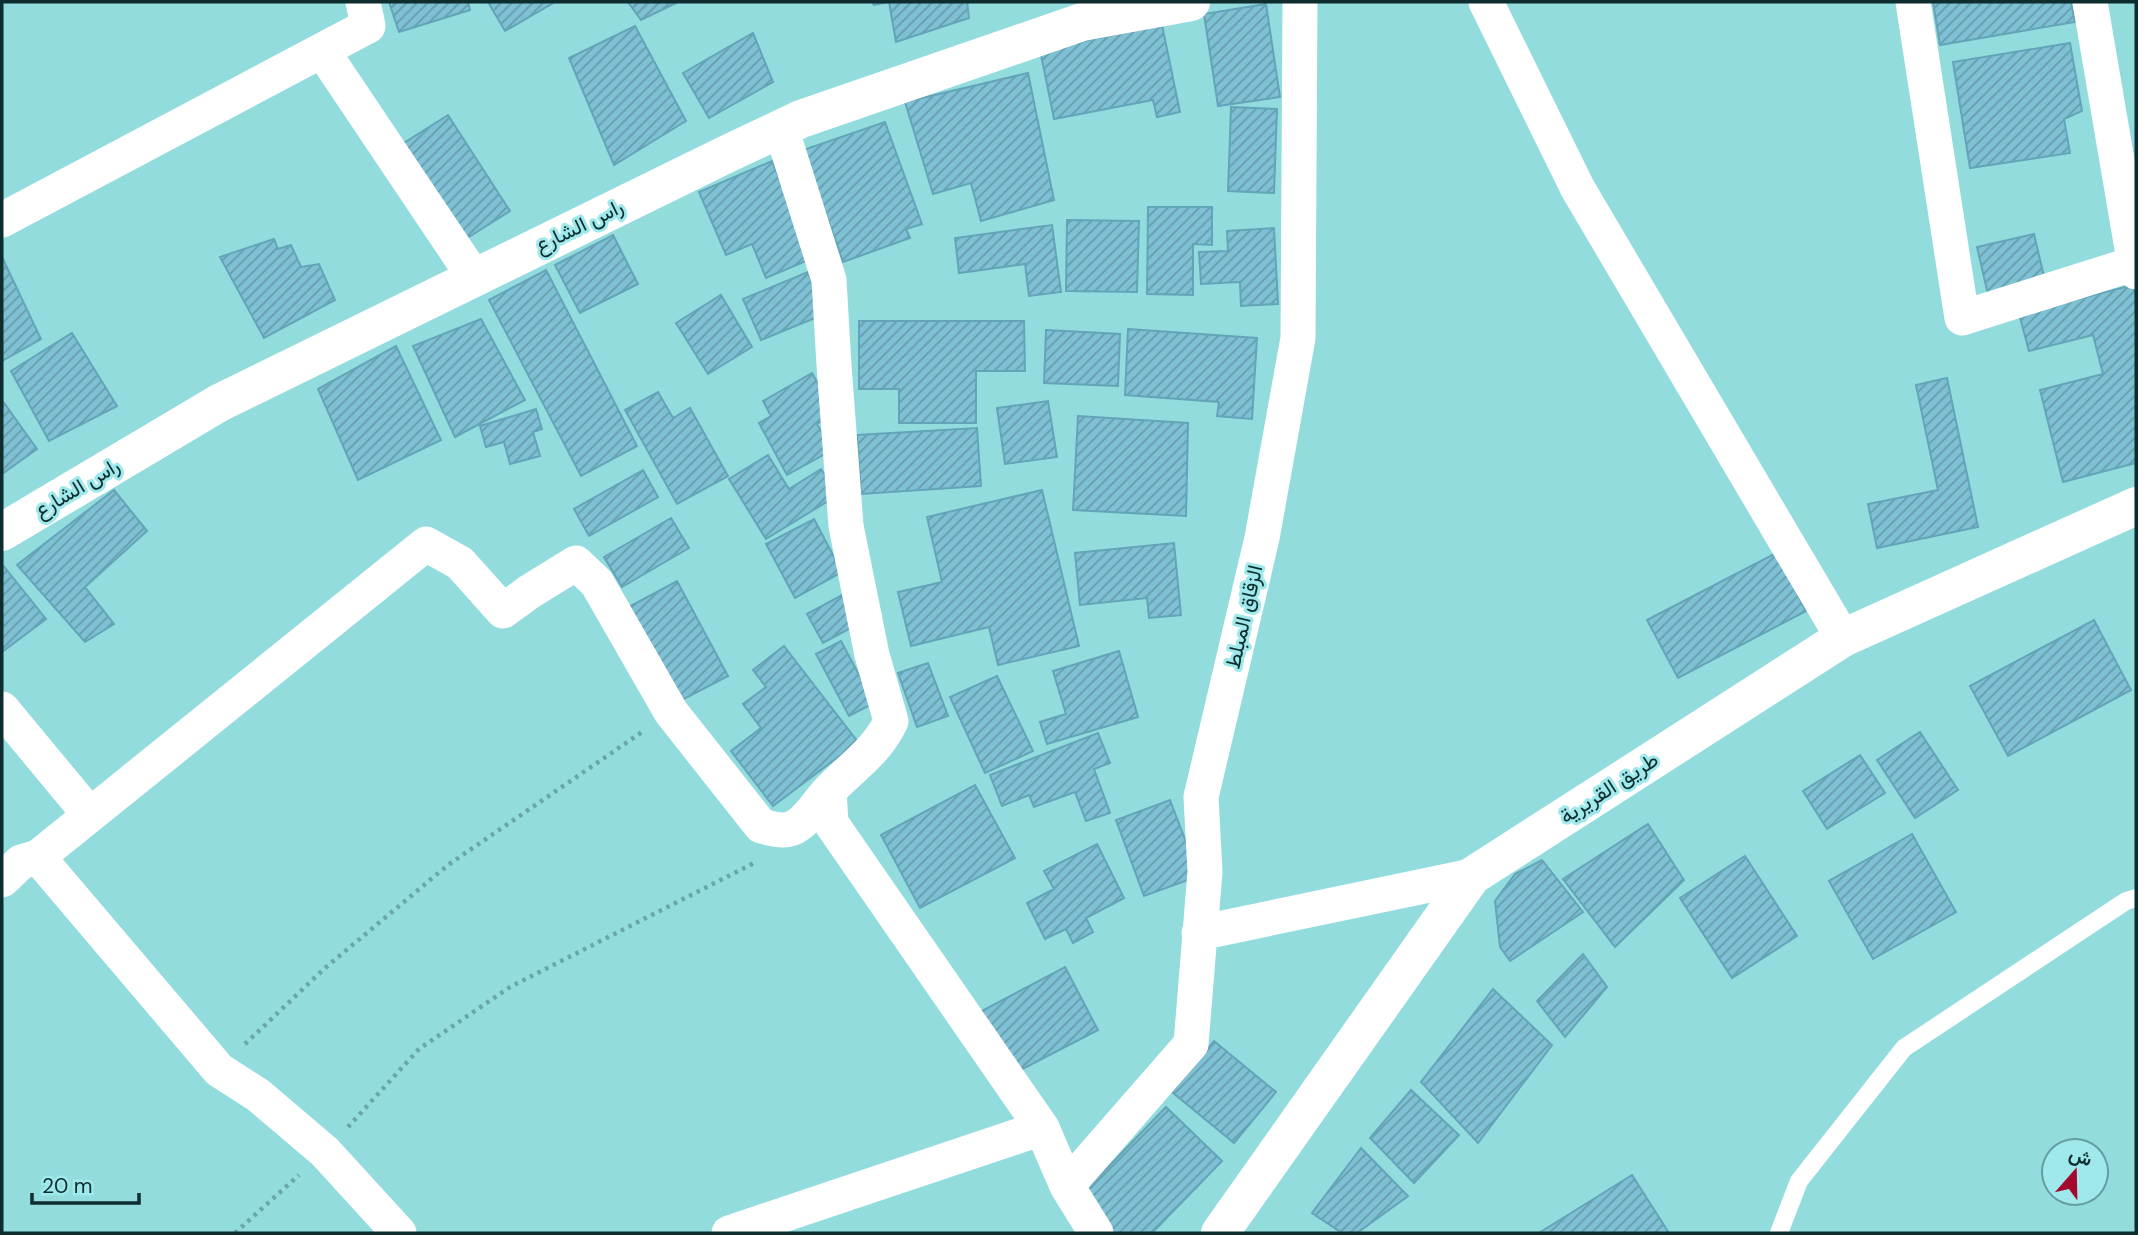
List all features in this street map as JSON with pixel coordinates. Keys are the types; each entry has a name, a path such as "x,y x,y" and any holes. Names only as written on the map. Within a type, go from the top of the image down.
{"street":[{"path":"2,220 368,26 363,2"},
{"name":"راس الشارع","path":"2,532 219,403 801,119 1082,22 1191,2"},
{"name":"الزقاق المبلط","path":"1067,1186 1191,1044 1205,872 1201,797 1262,538 1298,338 1300,2"},
{"path":"1486,2 1578,189 1843,638"},
{"path":"1913,2 1962,318 2135,268 2090,2"},
{"path":"323,52 474,277"},
{"path":"2,880 20,862 38,857 426,544 460,563 503,611 576,563 597,583 671,712 761,826 783,831 798,825 884,738 891,721 873,655 846,526 829,280 781,128"},
{"name":"طريق القريرية","path":"1220,1233 1472,876 1843,638 2136,506"},
{"path":"2,709 90,815"},
{"path":"829,791 831,823 1042,1128 1067,1186 1096,1233"},
{"path":"38,857 219,1070 258,1096 325,1152 399,1233"},
{"path":"1199,933 1472,876"},
{"path":"729,1233 1042,1128"}],"lane":[{"path":"1779,1233 1799,1181 1904,1048 2126,901 2136,898"}],"path":[{"path":"219,1070 324,968 448,865 671,712"},
{"path":"235,1233 325,1152 419,1049 510,986 757,861"}],"building":[{"path":"389,2 468,2 470,10 399,32"},
{"path":"488,2 555,2 505,31"},
{"path":"628,2 678,2 641,20"},
{"path":"889,2 967,2 969,18 896,42"},
{"path":"1933,2 2071,2 2075,22 1940,45"},
{"path":"1266,4 1280,97 1218,106 1204,14"},
{"path":"1162,25 1180,112 1157,117 1153,100 1054,119 1040,50"},
{"path":"635,26 686,121 614,165 569,58"},
{"path":"753,33 773,82 709,118 683,73"},
{"path":"2070,43 2082,111 2064,119 2070,153 1970,168 1953,62"},
{"path":"1028,73 1054,200 981,221 971,183 933,194 905,102"},
{"path":"1231,107 1277,109 1274,193 1228,191"},
{"path":"448,115 510,211 461,242 399,146"},
{"path":"885,122 922,224 906,229 910,238 843,262 803,150"},
{"path":"772,161 813,258 766,278 752,244 726,255 699,192"},
{"path":"1148,207 1212,207 1212,245 1193,244 1193,295 1147,294"},
{"path":"1067,220 1139,221 1137,292 1066,291"},
{"path":"1052,225 1061,292 1029,296 1025,264 959,273 955,238"},
{"path":"1274,228 1278,304 1241,306 1240,282 1201,284 1199,252 1228,251 1227,231"},
{"path":"2034,234 2046,285 1989,299 1977,247"},
{"path":"613,235 638,284 580,313 555,265"},
{"path":"274,239 278,249 291,245 301,267 319,264 335,300 264,338 220,257"},
{"path":"2,257 41,339 2,361"},
{"path":"546,270 637,446 581,476 489,300"},
{"path":"808,272 825,314 761,340 743,299"},
{"path":"2133,285 2136,298 2136,463 2063,482 2040,390 2103,374 2093,335 2029,351 2019,314"},
{"path":"721,295 752,347 708,374 676,323"},
{"path":"481,319 525,400 455,437 413,346"},
{"path":"859,321 1024,321 1025,371 976,371 976,423 899,423 899,389 859,389"},
{"path":"1128,329 1257,338 1252,419 1217,416 1219,402 1125,395"},
{"path":"1046,330 1120,334 1118,386 1044,383"},
{"path":"72,333 117,406 49,441 11,371"},
{"path":"396,346 441,440 358,480 318,389"},
{"path":"812,373 835,414 817,424 832,450 787,475 759,423 771,416 763,401"},
{"path":"1947,378 1978,527 1877,548 1868,504 1938,490 1916,385"},
{"path":"658,392 673,418 690,408 728,476 677,504 625,410"},
{"path":"2,400 37,449 2,474"},
{"path":"1048,401 1057,457 1005,464 997,408"},
{"path":"536,409 542,429 533,432 540,456 510,464 504,442 486,447 480,426"},
{"path":"1078,416 1188,423 1186,516 1073,510"},
{"path":"977,428 981,486 861,494 857,435"},
{"path":"768,455 789,489 821,469 838,495 766,539 729,479"},
{"path":"643,470 658,497 589,536 574,509"},
{"path":"114,490 147,531 85,587 114,624 85,642 17,565"},
{"path":"1042,490 1079,646 998,665 989,627 911,646 898,592 942,582 927,517"},
{"path":"671,518 689,548 622,587 604,557"},
{"path":"814,519 842,572 795,598 766,544"},
{"path":"1174,543 1181,615 1149,618 1147,598 1080,605 1075,553"},
{"path":"1776,553 1806,611 1678,678 1647,620"},
{"path":"2,564 46,619 2,652"},
{"path":"677,581 728,676 678,702 627,608"},
{"path":"842,595 858,624 823,643 807,614"},
{"path":"2094,620 2131,690 2008,756 1970,686"},
{"path":"841,641 874,703 849,716 816,654"},
{"path":"784,646 858,742 773,806 731,751 761,728 743,704 766,687 753,670"},
{"path":"1119,651 1138,717 1047,744 1040,722 1066,714 1053,671"},
{"path":"928,663 948,716 917,727 898,673"},
{"path":"997,676 1033,751 985,773 950,697"},
{"path":"1920,732 1958,790 1915,818 1877,760"},
{"path":"1098,733 1110,763 1094,769 1110,813 1086,821 1075,792 1034,807 1029,795 1002,806 990,775"},
{"path":"1860,755 1885,793 1827,829 1803,791"},
{"path":"975,785 1015,858 920,908 881,835"},
{"path":"1170,800 1199,876 1144,896 1116,820"},
{"path":"1648,824 1684,880 1615,947 1563,879"},
{"path":"1912,834 1956,912 1873,959 1829,881"},
{"path":"1097,844 1124,898 1086,918 1093,932 1073,943 1066,929 1045,939 1027,903 1054,889 1044,871"},
{"path":"1745,856 1797,936 1732,978 1680,898"},
{"path":"1542,860 1583,912 1510,961 1500,947 1495,901 1515,874"},
{"path":"1583,954 1607,987 1565,1037 1537,1001"},
{"path":"1065,967 1098,1030 1013,1074 980,1012"},
{"path":"1493,989 1552,1045 1478,1143 1421,1082"},
{"path":"1214,1041 1276,1092 1234,1143 1172,1092"},
{"path":"1411,1090 1459,1135 1414,1183 1370,1138"},
{"path":"1166,1107 1222,1161 1152,1233 1102,1233 1083,1193"},
{"path":"1361,1148 1408,1196 1357,1233 1342,1233 1312,1213"},
{"path":"1632,1175 1669,1233 1539,1233"}]}
